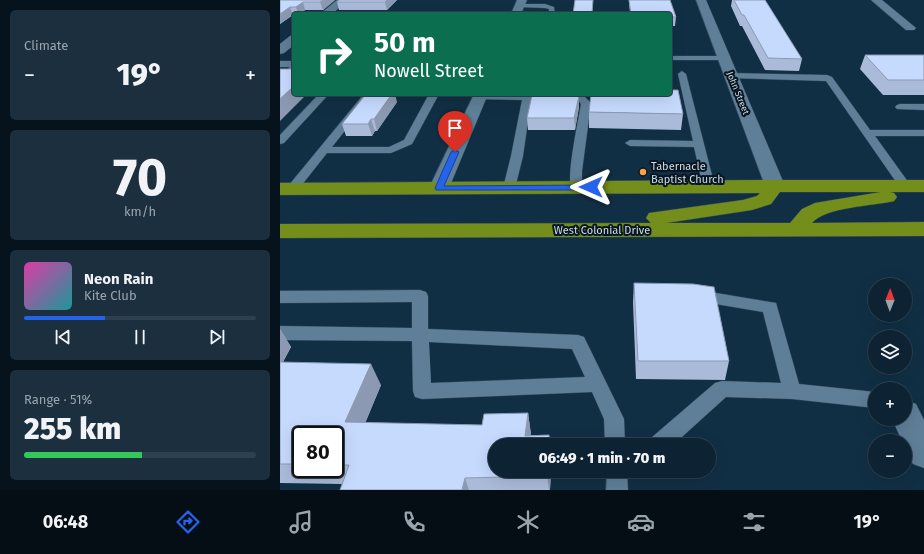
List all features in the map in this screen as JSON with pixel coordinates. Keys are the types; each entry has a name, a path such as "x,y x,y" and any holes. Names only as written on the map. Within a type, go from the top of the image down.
{"highway":[{"path":"566,230 745,206 764,200 775,186"},
{"path":"286,188 924,186"},
{"path":"796,229 809,213 822,207 924,192"},
{"name":"West Colonial Drive","path":"280,232 924,228"}],"street":[{"path":"328,12 343,0"},
{"name":"John Street","path":"701,0 775,186"},
{"path":"876,0 910,28"},
{"path":"280,50 292,41"},
{"path":"439,188 480,96"},
{"path":"911,426 924,453"}],"lane":[{"path":"519,7 545,6 552,8 552,12"},
{"path":"709,187 682,74 675,58 724,58"},
{"path":"280,64 292,64"},
{"path":"280,80 292,69"},
{"path":"672,74 682,74"},
{"path":"732,76 824,77 829,79 905,186"},
{"path":"280,80 292,77"},
{"path":"309,110 313,96"},
{"path":"280,141 322,96"},
{"path":"286,188 324,150 367,96"},
{"path":"324,150 391,150 401,146 408,142 433,96"},
{"path":"504,96 575,97 581,98 586,103 576,171 576,187"},
{"path":"508,188 517,156 527,97"},
{"path":"900,107 924,107"},
{"path":"867,133 924,133"},
{"path":"630,143 698,144"},
{"path":"683,294 770,307 792,391"},
{"path":"280,298 420,296 422,390 596,384"},
{"path":"280,333 420,335 578,342 596,384 614,419 615,438"},
{"path":"667,438 722,389 792,391 868,399"}],"building":[{"path":"280,0 323,0 320,2 303,2 296,7 290,7 280,14"},
{"path":"339,0 387,0 385,2 337,2"},
{"path":"575,0 593,0 592,12 573,12"},
{"path":"629,0 670,0 676,17 672,17 672,12 631,12"},
{"path":"734,0 765,0 802,59 768,58"},
{"path":"865,55 924,55 924,80 888,80"},
{"path":"280,69 292,69 292,88 280,99"},
{"path":"672,90 678,90 683,114 589,112 591,96 672,96"},
{"path":"364,96 391,96 374,119 371,119 368,124 342,124"},
{"path":"532,96 579,96 574,118 527,118"},
{"path":"634,283 693,284 714,287 729,361 638,361"},
{"path":"280,362 371,364 345,422 482,425 484,414 528,413 525,436 549,435 549,438 488,438 488,477 465,478 462,490 340,490 349,465 344,465 344,426 292,426 292,464 280,464"}],"place":[{"name":"Tabernacle Baptist Church","path":"643,172"}],"route":[{"path":"455,152 439,188 591,187"}]}
